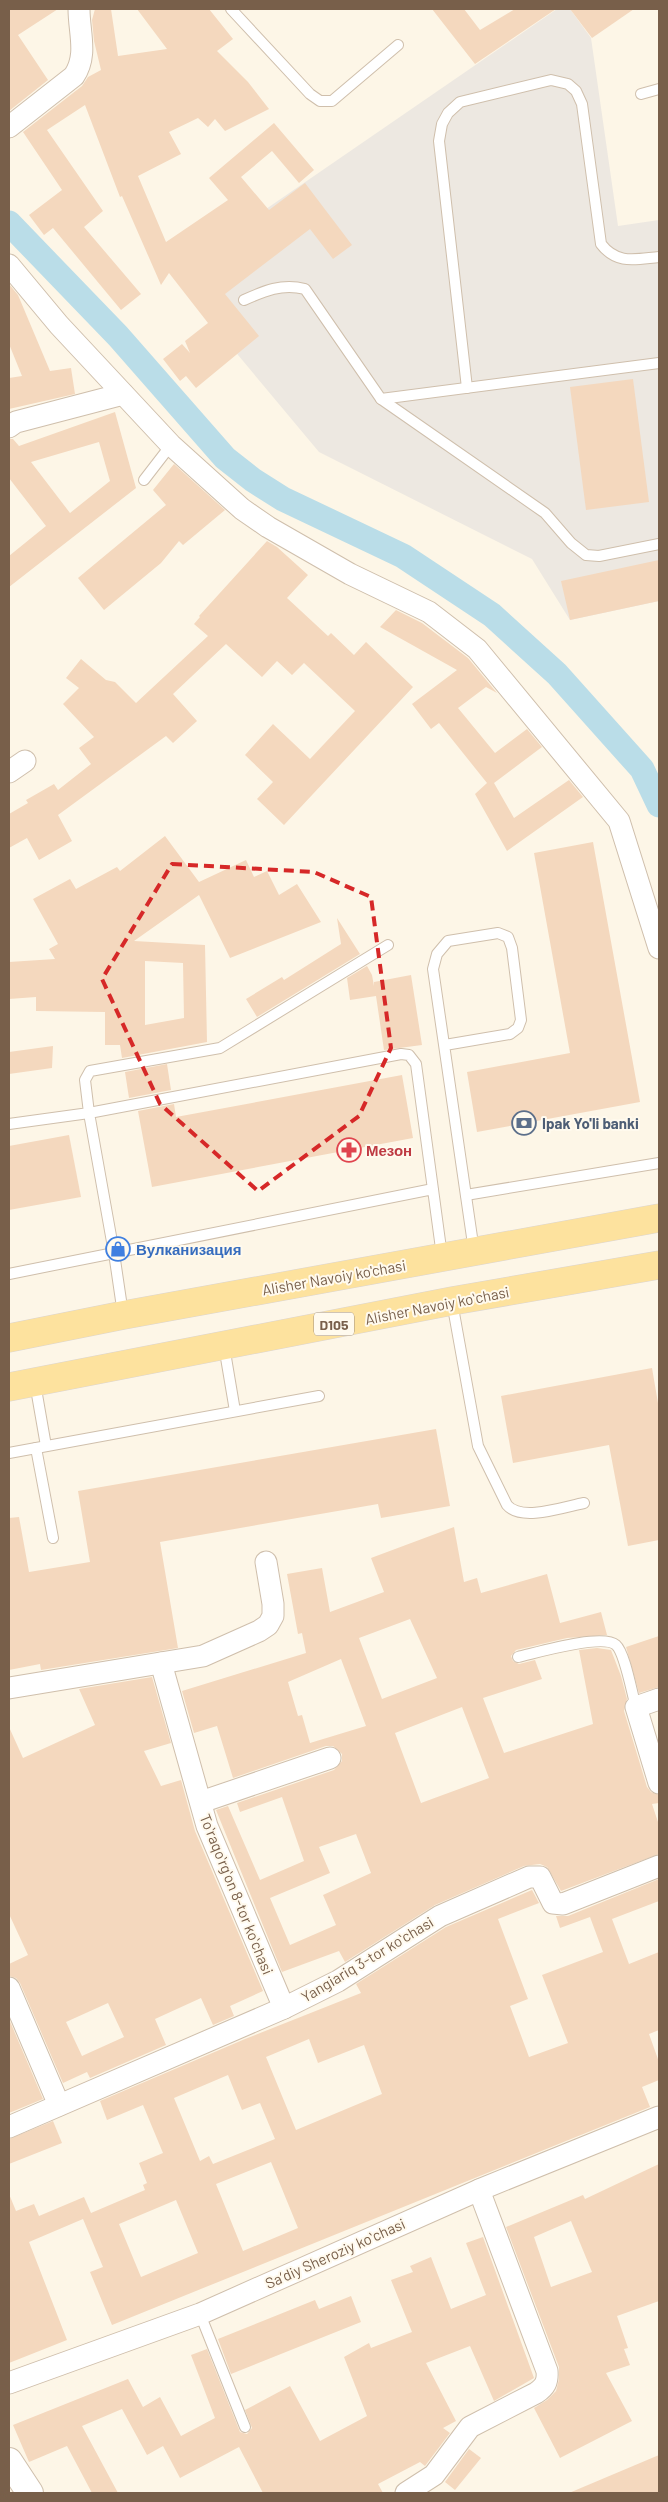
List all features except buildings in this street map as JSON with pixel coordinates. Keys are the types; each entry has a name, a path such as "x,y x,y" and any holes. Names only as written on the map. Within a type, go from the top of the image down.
{"main road":[{"name":"Alisher Navoiy ko'chasi","path":"9,1338 124,1315 659,1218"},
{"name":"Alisher Navoiy koʻchasi","path":"22,1385 452,1301 659,1265"}],"street":[{"path":"9,127 74,76 81,66 83,54 79,31 79,9"},
{"path":"10,267 59,325 171,445 242,509 268,528 350,574 429,612 477,649 619,822 659,948"},
{"path":"9,427 16,422 123,394"},
{"path":"9,1688 203,1656 268,1625 273,1616 273,1604 266,1562"},
{"name":"Toʻraqoʻrgʻon 8-tor koʻchasi","path":"161,1663 207,1826 284,2008"},
{"path":"659,1700 636,1707 659,1783"},
{"path":"201,1802 330,1758"},
{"name":"Yangiariq 3-tor koʻchasi","path":"9,2127 284,2008 338,1980 440,1916 529,1877 540,1877 553,1903 563,1904 659,1866"},
{"path":"9,1988 59,2105"},
{"name":"Saʼdiy Sheroziy koʻchasi","path":"9,2383 200,2314 479,2190 659,2117"},
{"path":"406,2493 434,2475 470,2427 536,2393 543,2388 548,2380 547,2371 479,2190"},
{"path":"9,2461 30,2493"}],"lane":[{"path":"231,9 310,94 320,101 332,101 398,45"},
{"path":"467,388 439,141 442,124 448,113 460,102 551,80 568,84 576,91 582,104 601,244 608,254 624,260 659,257"},
{"path":"641,94 659,89"},
{"path":"244,300 270,289 292,286 305,290 382,399 545,514 571,543 586,555 599,556 659,544"},
{"path":"382,399 659,363"},
{"path":"144,480 171,445"},
{"path":"445,1045 510,1034 518,1028 521,1020 512,948 508,937 498,933 448,942 437,954 434,968 474,1252"},
{"path":"124,1315 88,1113 85,1080 90,1071 220,1048 388,945"},
{"path":"9,1124 88,1113 401,1054 409,1055 416,1064 442,1258"},
{"path":"466,1195 659,1163"},
{"path":"9,1274 433,1188"},
{"path":"452,1301 478,1446 507,1505 511,1511 527,1514 584,1503"},
{"path":"224,1346 236,1411"},
{"path":"22,1385 41,1447 53,1538"},
{"path":"9,1453 320,1396"},
{"path":"518,1657 578,1643 609,1642 616,1645 620,1654 636,1707"},
{"path":"200,2314 245,2427"}],"highlighted area":[{"path":"172,864 314,872 371,897 391,1048 359,1116 258,1191 160,1104 102,979"}],"shaded area":[{"path":"557,9 570,9 591,38 618,226 659,220 659,601 570,620 532,559 319,452 172,276 196,257"}],"waterway":[{"path":"9,223 118,336 225,458 253,480 283,499 403,556 492,615 557,674 642,769 659,805"}],"place":[{"name":"Ipak Yo'li banki","path":"524,1123"},
{"name":"Мезон","path":"349,1150"},
{"name":"Вулканизация","path":"118,1249"}]}
